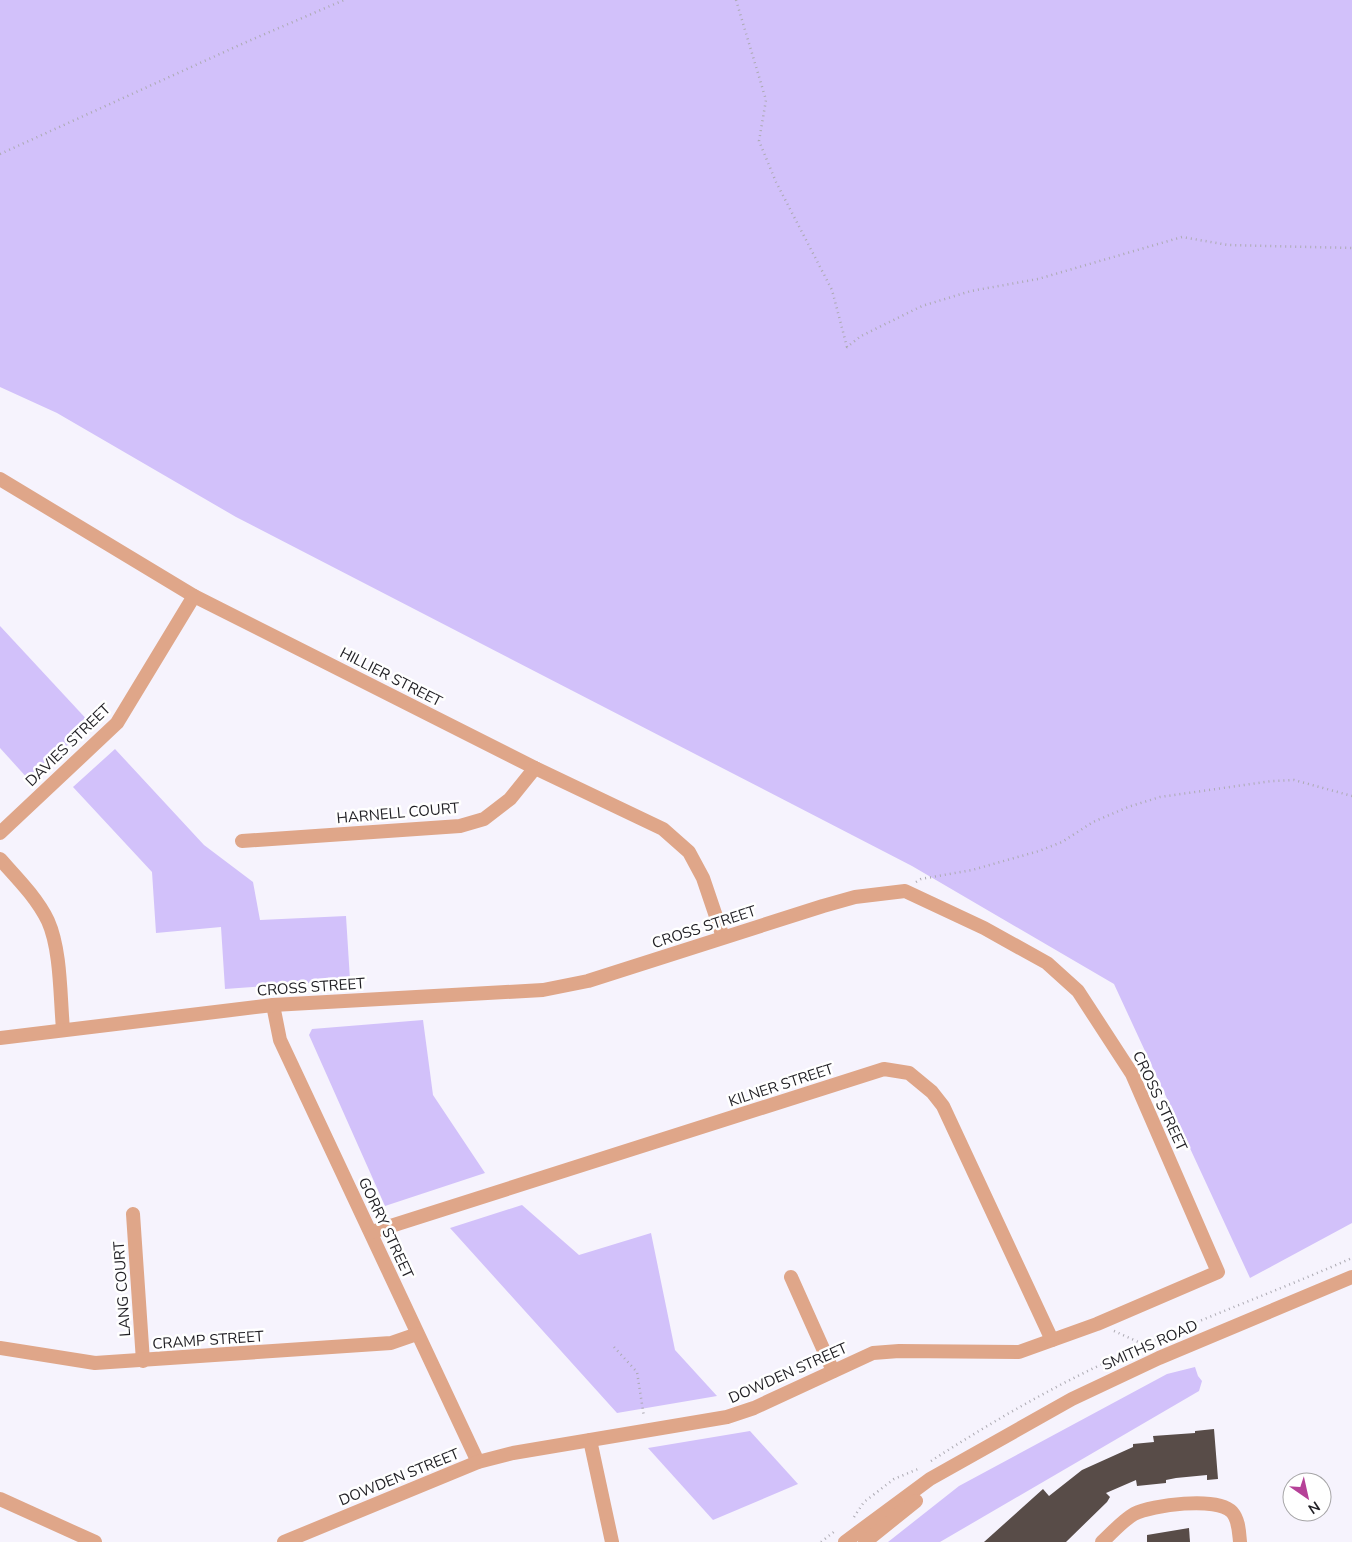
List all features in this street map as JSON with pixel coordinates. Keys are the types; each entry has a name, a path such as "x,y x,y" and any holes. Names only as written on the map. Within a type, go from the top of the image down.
{"street":[{"name":"HILLIER STREET","path":"0,479 194,596 535,768 663,829 689,852 703,878 723,937"},
{"name":"DAVIES STREET","path":"0,832 117,723 194,596"},
{"name":"HARNELL COURT","path":"242,841 460,826 484,819 510,799 535,768"},
{"path":"0,860 30,893 48,921 55,949 63,1029"},
{"name":"CROSS STREET","path":"0,1038 273,1005 543,990 588,981 855,897 905,890 984,928 1039,959 1078,991 1132,1074 1218,1272"},
{"name":"GORRY STREET","path":"273,1005 280,1040 372,1232 417,1334 478,1462"},
{"name":"KILNER STREET","path":"372,1232 884,1069 909,1073 932,1092 943,1106 1052,1340"},
{"name":"LANG COURT","path":"133,1214 143,1360"},
{"name":"DOWDEN STREET","path":"284,1542 478,1462 512,1453 727,1417 754,1408 872,1353 899,1351 1019,1352 1098,1324 1218,1272"},
{"path":"791,1277 833,1371"},
{"name":"SMITHS ROAD","path":"845,1542 930,1479 1072,1399 1159,1358 1352,1277"},
{"name":"CRAMP STREET","path":"0,1348 95,1364 392,1343 417,1334"},
{"path":"590,1440 612,1542"},
{"name":"SMITHS ROAD","path":"865,1542 969,1458"},
{"path":"0,1499 95,1542"},
{"path":"1102,1542 1134,1515 1149,1509 1216,1503 1232,1512 1238,1523 1240,1542"}],"path":[{"path":"0,154 244,42 344,0"},
{"path":"736,0 766,100 759,141 776,182 832,290 848,347 861,336 922,306 972,291 1038,279 1182,237 1228,245 1352,248"},
{"path":"905,890 921,879 972,870 1039,851 1062,842 1093,822 1128,807 1160,797 1272,781 1294,780 1352,796"},
{"path":"1098,1324 1145,1345"},
{"path":"614,1347 636,1372 646,1431"}],"shaded area":[{"path":"0,0 1352,0 1352,1223 1250,1278 1114,984 912,866 236,517 57,413 0,387"},
{"path":"0,626 91,724 29,780 0,748"},
{"path":"115,749 204,845 253,882 260,920 346,916 350,980 225,989 221,927 156,933 152,872 73,787"},
{"path":"423,1020 433,1095 485,1173 385,1206 309,1035 312,1029"},
{"path":"522,1205 579,1255 651,1233 675,1350 717,1396 617,1413 450,1228"},
{"path":"1195,1367 1202,1381 1199,1391 940,1542 888,1542 959,1486 1167,1374"},
{"path":"750,1431 798,1484 713,1520 648,1448"}],"building":[{"path":"1214,1429 1218,1479 1207,1480 1207,1475 1176,1478 1166,1480 1166,1483 1137,1486 1136,1480 1106,1493 1110,1497 1107,1502 1066,1542 984,1542 1043,1489 1049,1496 1082,1470 1133,1447 1133,1444 1154,1442 1153,1436 1195,1433 1195,1431"},
{"path":"1189,1528 1190,1542 1147,1542 1147,1535"}]}
